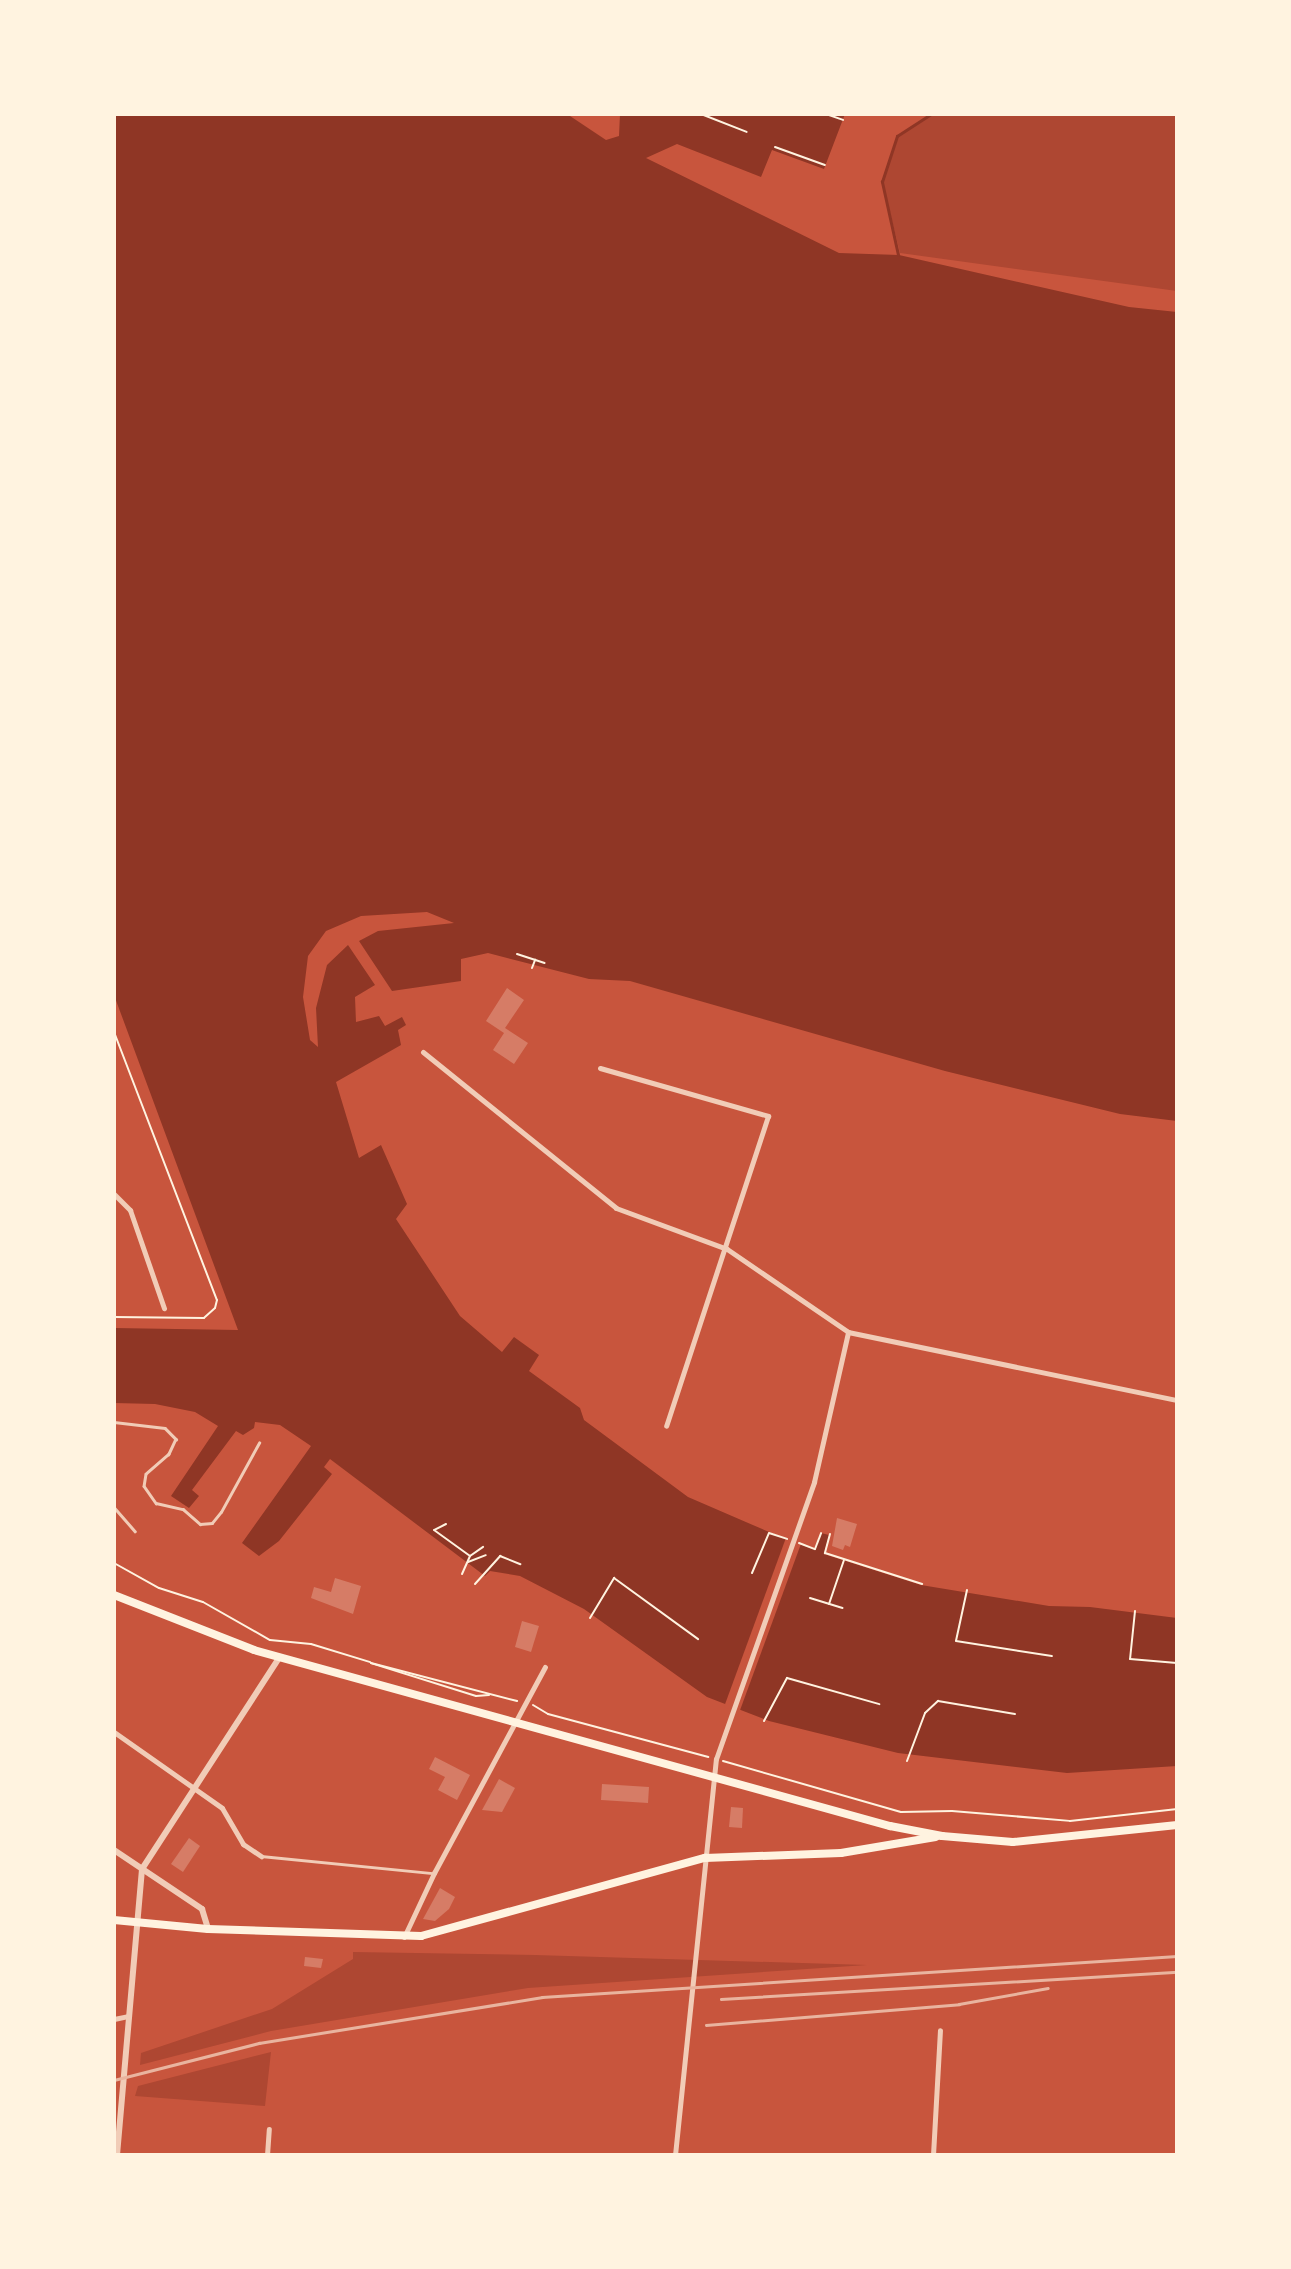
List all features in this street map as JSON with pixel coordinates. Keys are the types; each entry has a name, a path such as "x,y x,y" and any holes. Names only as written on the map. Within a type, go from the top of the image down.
{"main road":[{"path":"114,1595 208,1635 279,1658 713,1777 942,1836 1044,1842 1177,1825"},
{"path":"114,1920 208,1929 404,1937 452,1930 705,1858 841,1853 942,1836"}],"street":[{"path":"423,1052 616,1208 727,1249 848,1332 1177,1401"},
{"path":"600,1068 768,1116 727,1249 666,1426"},
{"path":"114,1194 130,1210 164,1308"},
{"path":"675,2155 713,1777 727,1721 798,1529 825,1440 848,1332"},
{"path":"117,2155 142,1869 279,1658"},
{"path":"404,1937 434,1873 545,1667"},
{"path":"114,1732 222,1808 243,1844 261,1856"},
{"path":"114,1850 205,1911 208,1929"},
{"path":"114,2019 128,2016"},
{"path":"933,2155 940,2030"},
{"path":"267,2155 270,2129"}],"lane":[{"path":"114,1422 166,1428 176,1439 169,1454 146,1474 144,1486 156,1503 183,1509 200,1524 212,1523 221,1512 259,1443"},
{"path":"114,1507 135,1531"},
{"path":"261,1856 434,1873"}],"path":[{"path":"701,114 747,132"},
{"path":"826,114 843,120"},
{"path":"775,147 825,165"},
{"path":"517,954 545,963"},
{"path":"532,968 535,959"},
{"path":"114,1032 217,1300 215,1308 204,1318 114,1317"},
{"path":"446,1524 434,1530 470,1556"},
{"path":"830,1534 825,1553 922,1584"},
{"path":"462,1574 470,1556 483,1547"},
{"path":"467,1562 486,1555"},
{"path":"475,1584 500,1556 520,1564"},
{"path":"830,1604 845,1559"},
{"path":"114,1563 159,1588 203,1602 270,1640 311,1644 477,1696 489,1695"},
{"path":"590,1618 614,1578 698,1639"},
{"path":"967,1590 956,1641 1052,1656"},
{"path":"810,1598 842,1608"},
{"path":"1135,1611 1130,1659 1177,1663"},
{"path":"371,1663 521,1701"},
{"path":"764,1721 787,1678 878,1704"},
{"path":"906,1761 925,1713 938,1701 1015,1714"},
{"path":"534,1706 548,1714 709,1757"},
{"path":"723,1761 901,1812 952,1811 1070,1822 1177,1809"}],"shaded area":[{"path":"114,114 567,114 606,140 619,136 620,114 845,114 824,169 772,150 761,177 677,144 646,158 839,253 899,255 1129,307 1177,312 1177,1121 1120,1114 945,1071 630,981 589,979 488,953 461,959 461,981 392,991 359,941 378,931 454,923 427,912 361,916 326,931 308,956 303,997 310,1040 318,1047 316,1008 327,965 348,945 375,985 355,997 356,1022 379,1016 385,1026 402,1017 406,1025 398,1030 401,1045 336,1082 359,1158 381,1145 407,1204 396,1219 460,1316 502,1352 514,1337 539,1355 529,1371 580,1408 584,1420 688,1497 769,1532 815,1550 821,1533 829,1535 824,1554 921,1585 1049,1606 1090,1607 1177,1618 1177,1766 1067,1773 898,1753 769,1721 707,1697 584,1609 520,1576 490,1571 485,1576 330,1459 324,1467 332,1474 279,1541 259,1556 242,1543 311,1446 280,1425 255,1422 254,1428 243,1435 236,1431 192,1490 199,1496 189,1508 171,1496 218,1426 195,1412 155,1404 114,1403 114,1328 238,1330 114,995"},
{"path":"934,114 1177,114 1177,291 900,253 883,183 897,136"},
{"path":"353,1952 867,1965 528,1988 271,2031 140,2065 141,2053 272,2009 353,1959"},
{"path":"271,2052 265,2106 135,2096 138,2086"}],"pier":[{"path":"787,1535 802,1541 739,1713 724,1707"}],"building":[{"path":"507,988 524,1000 505,1028 528,1043 514,1064 493,1050 504,1033 486,1021"},
{"path":"837,1518 857,1524 850,1547 845,1545 843,1550 832,1546"},
{"path":"335,1578 361,1586 353,1614 311,1598 314,1587 331,1592"},
{"path":"522,1621 539,1626 531,1652 515,1647"},
{"path":"435,1757 470,1775 457,1800 438,1790 445,1777 429,1769"},
{"path":"499,1779 515,1788 502,1812 482,1810"},
{"path":"602,1784 649,1787 648,1803 601,1800"},
{"path":"731,1807 743,1808 742,1828 729,1827"},
{"path":"189,1838 200,1846 183,1872 171,1864"},
{"path":"440,1888 455,1897 449,1909 435,1921 423,1919"},
{"path":"305,1957 323,1959 321,1968 304,1966"}],"waterway":[{"path":"898,255 882,182 897,136 931,114"}],"railway":[{"path":"114,2080 259,2043 542,1997 1177,1956"},
{"path":"721,1999 1177,1972"},
{"path":"706,2025 959,2004 1048,1988"}]}
